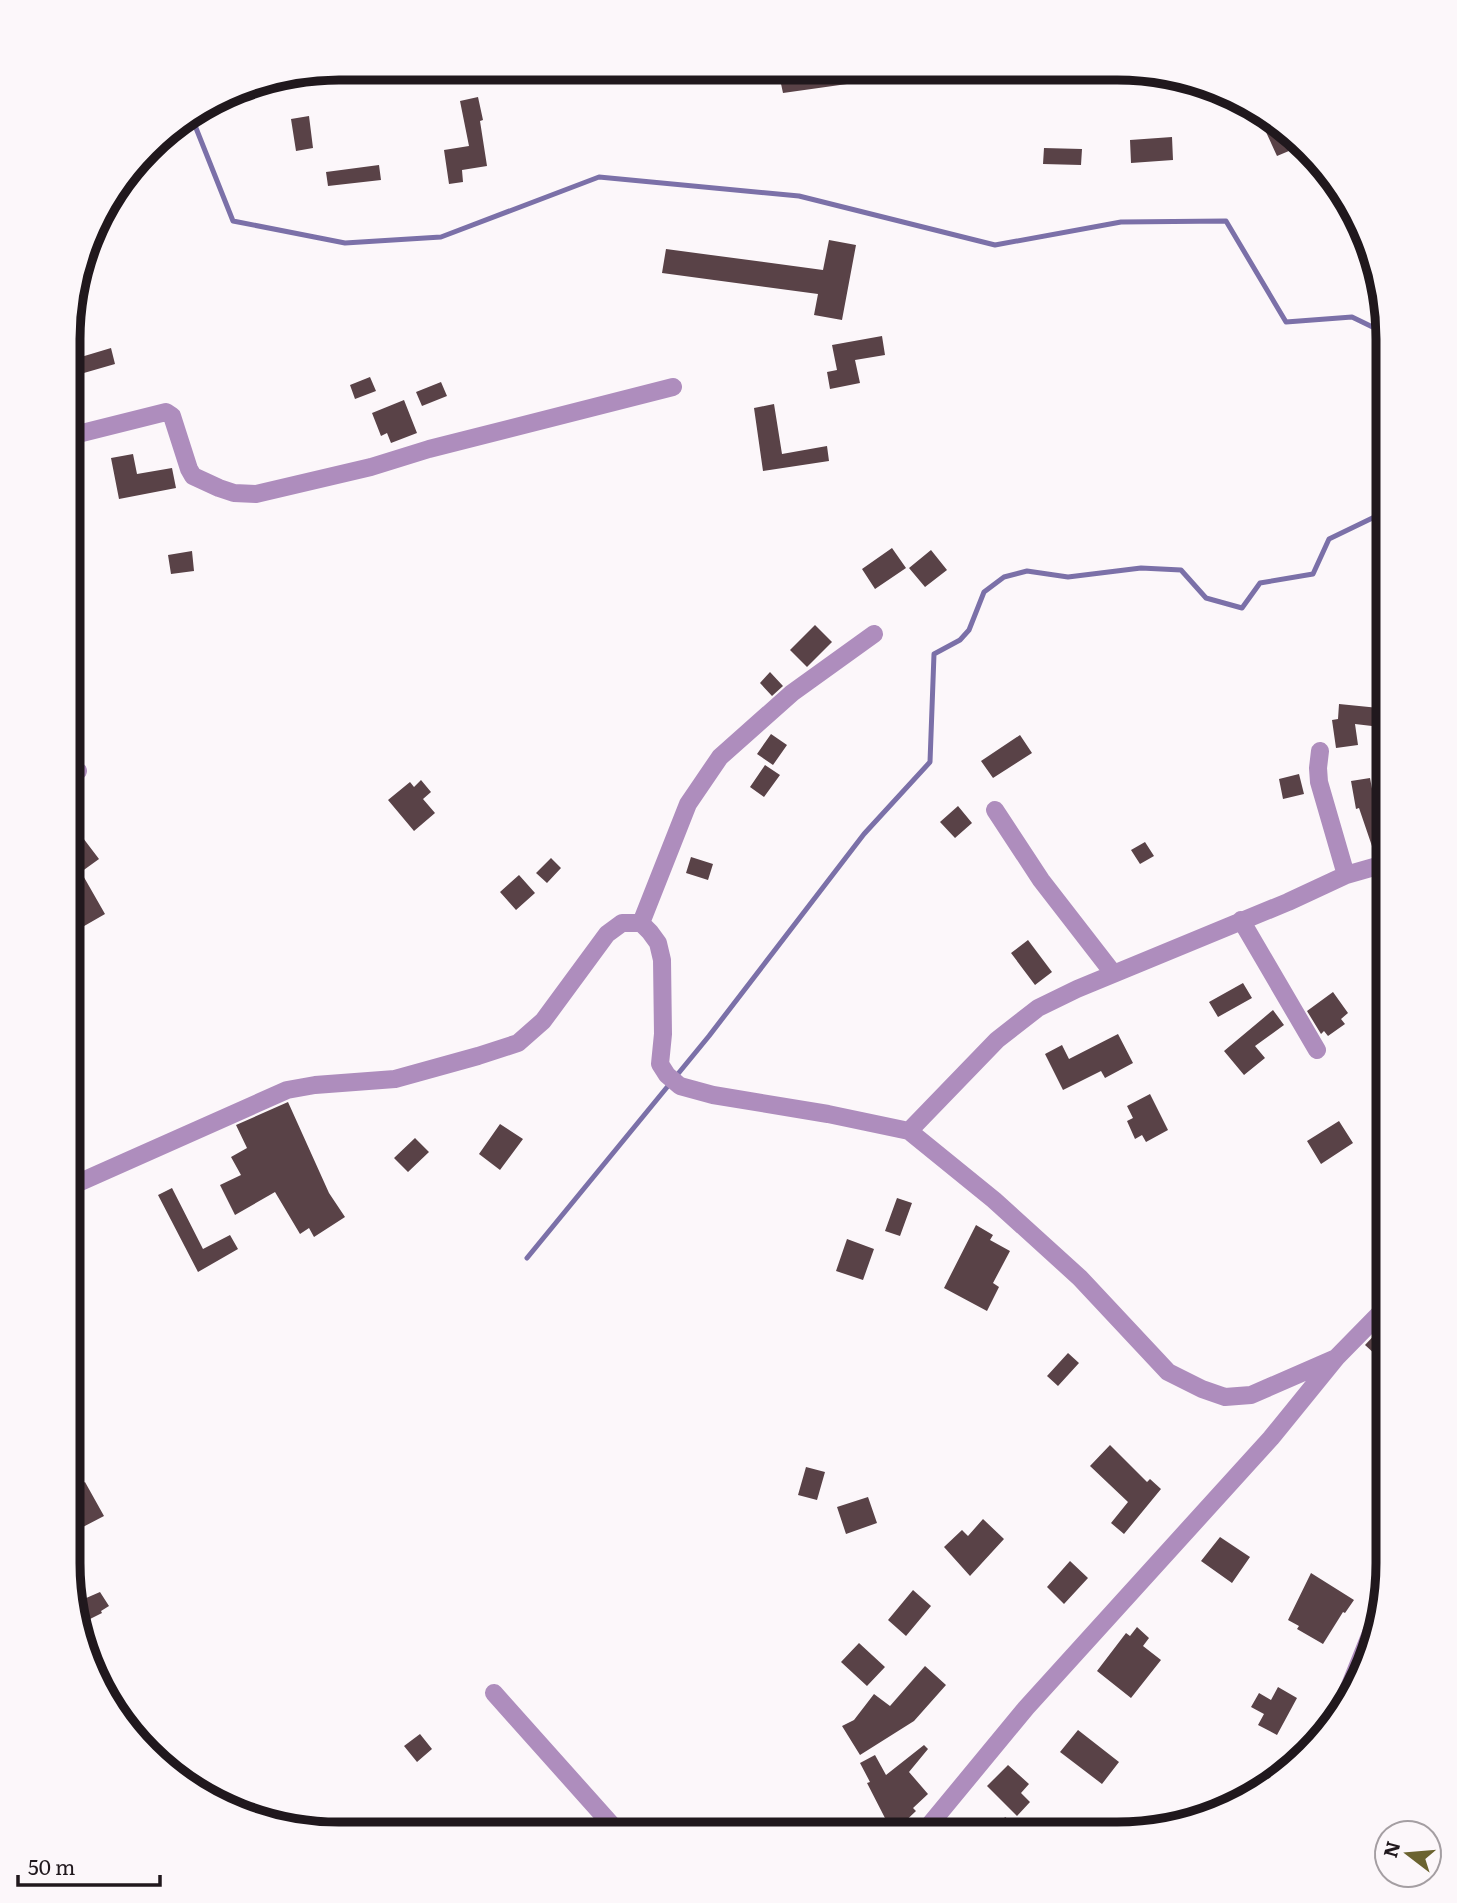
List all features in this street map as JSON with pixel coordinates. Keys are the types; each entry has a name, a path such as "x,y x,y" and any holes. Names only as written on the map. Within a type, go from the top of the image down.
{"street":[{"path":"80,434 166,412 172,416 188,469 193,477 234,493 256,494 371,467 429,449 673,387"},
{"path":"641,923 688,804 720,757 792,693 874,634"},
{"path":"1320,751 1319,782 1346,875"},
{"path":"995,810 1041,880 1113,973"},
{"path":"909,1131 997,1040 1038,1008 1113,973 1288,902 1346,875 1376,866"},
{"path":"1241,920 1317,1050"},
{"path":"80,1182 286,1090 396,1079 517,1043 543,1021 607,934 622,923 641,923 657,943 662,960 663,1034 660,1064 667,1075 680,1086 713,1095 909,1131 994,1200 1080,1278 1168,1372 1202,1389 1225,1397 1251,1395 1336,1358"},
{"path":"932,1822 1026,1707 1262,1448 1336,1358 1376,1317"},
{"path":"494,1693 609,1822"}],"building":[{"path":"780,80 847,80 847,84 783,93"},
{"path":"478,97 487,166 462,170 463,182 449,184 444,150 469,146 460,101"},
{"path":"309,116 313,148 296,151 291,119"},
{"path":"1270,130 1293,149 1277,156 1266,132"},
{"path":"1172,137 1173,160 1131,163 1130,140"},
{"path":"1044,148 1082,149 1081,165 1043,164"},
{"path":"379,165 381,180 328,186 326,172"},
{"path":"829,240 856,245 842,320 814,315 818,294 662,273 666,249 823,270"},
{"path":"882,336 885,355 855,360 860,383 830,389 827,372 837,370 832,345"},
{"path":"111,348 115,364 80,374 80,357"},
{"path":"370,377 376,391 355,399 350,385"},
{"path":"441,382 447,396 422,406 416,392"},
{"path":"404,400 417,433 391,443 387,433 381,436 372,413"},
{"path":"774,404 782,454 827,446 829,461 763,471 754,408"},
{"path":"133,454 137,474 172,468 176,488 119,499 111,458"},
{"path":"892,548 906,568 875,589 862,569"},
{"path":"931,550 947,570 925,587 909,568"},
{"path":"192,551 194,571 171,574 168,555"},
{"path":"815,625 832,642 807,667 790,650"},
{"path":"770,672 783,686 772,696 760,683"},
{"path":"1339,704 1376,708 1376,726 1355,724 1358,745 1336,748 1332,720 1338,719"},
{"path":"771,734 787,745 773,765 757,754"},
{"path":"1020,735 1032,753 993,778 981,761"},
{"path":"765,765 780,775 764,797 750,787"},
{"path":"1299,774 1304,794 1283,799 1279,779"},
{"path":"1370,778 1376,810 1376,852 1359,808 1356,809 1351,781"},
{"path":"421,780 431,792 423,799 435,813 414,831 388,800 410,782 414,787"},
{"path":"958,806 972,823 955,838 940,822"},
{"path":"80,834 99,859 81,872 105,914 80,928"},
{"path":"1145,842 1154,856 1140,864 1131,850"},
{"path":"691,857 713,864 708,880 686,873"},
{"path":"551,858 561,868 547,883 536,873"},
{"path":"519,875 535,893 516,910 500,892"},
{"path":"1028,940 1052,972 1035,985 1011,953"},
{"path":"1376,962 1376,986 1372,986"},
{"path":"1243,983 1252,998 1218,1017 1209,1002"},
{"path":"1333,992 1348,1013 1341,1019 1345,1024 1328,1036 1324,1031 1321,1034 1307,1011"},
{"path":"1273,1010 1284,1025 1255,1046 1265,1058 1244,1075 1224,1051"},
{"path":"1118,1034 1133,1063 1105,1078 1101,1071 1063,1090 1045,1054 1062,1045 1069,1059"},
{"path":"1150,1094 1168,1130 1146,1142 1142,1135 1135,1139 1127,1121 1133,1118 1127,1106"},
{"path":"288,1102 329,1193 345,1217 314,1237 309,1228 300,1234 275,1192 235,1215 220,1185 241,1175 231,1157 247,1148 236,1125"},
{"path":"1339,1121 1353,1143 1321,1164 1307,1141"},
{"path":"500,1124 523,1139 500,1170 479,1154"},
{"path":"415,1138 429,1152 408,1172 394,1158"},
{"path":"172,1188 203,1249 230,1235 238,1249 198,1272 158,1195"},
{"path":"897,1198 912,1203 900,1236 885,1231"},
{"path":"976,1225 993,1235 990,1240 1010,1251 993,1283 999,1287 987,1311 944,1288"},
{"path":"847,1239 874,1249 863,1280 836,1271"},
{"path":"1376,1333 1376,1355 1365,1345"},
{"path":"1068,1353 1079,1363 1058,1386 1047,1376"},
{"path":"1110,1445 1147,1482 1150,1479 1161,1489 1124,1534 1111,1523 1128,1502 1090,1466"},
{"path":"806,1467 825,1472 817,1500 798,1495"},
{"path":"85,1482 104,1516 81,1528 80,1526 80,1485"},
{"path":"868,1497 877,1523 846,1534 837,1507"},
{"path":"983,1519 1004,1539 970,1576 944,1547 962,1530 968,1536"},
{"path":"1220,1537 1250,1557 1232,1583 1201,1561"},
{"path":"1070,1561 1088,1578 1064,1604 1047,1587"},
{"path":"1311,1573 1354,1600 1323,1644 1297,1629 1299,1626 1288,1620"},
{"path":"913,1590 931,1606 906,1636 888,1620"},
{"path":"100,1592 109,1606 87,1621 83,1599"},
{"path":"1137,1627 1149,1638 1143,1646 1161,1660 1131,1698 1097,1671 1126,1633 1130,1636"},
{"path":"859,1643 885,1667 867,1686 841,1662"},
{"path":"925,1666 946,1685 914,1721 860,1755 842,1726 854,1720 874,1694 890,1706"},
{"path":"1278,1687 1297,1698 1277,1735 1258,1725 1264,1714 1251,1707 1259,1693 1271,1700"},
{"path":"1078,1730 1119,1762 1102,1784 1060,1752"},
{"path":"420,1734 432,1749 417,1762 404,1746"},
{"path":"924,1745 928,1749 909,1772 928,1794 913,1808 916,1811 904,1822 886,1820 860,1763 875,1755 886,1775"},
{"path":"1008,1765 1029,1784 1021,1793 1030,1802 1017,1816 987,1786"}],"waterway":[{"path":"195,125 233,221 345,243 441,237 599,177 799,196 995,245 1121,222 1226,221 1286,322 1352,317 1376,329"},
{"path":"527,1258 709,1036 864,834 930,762 934,654 960,640 969,630 984,592 1004,577 1027,571 1068,577 1141,568 1181,570 1206,598 1242,608 1260,583 1313,574 1329,539 1376,516"}]}
